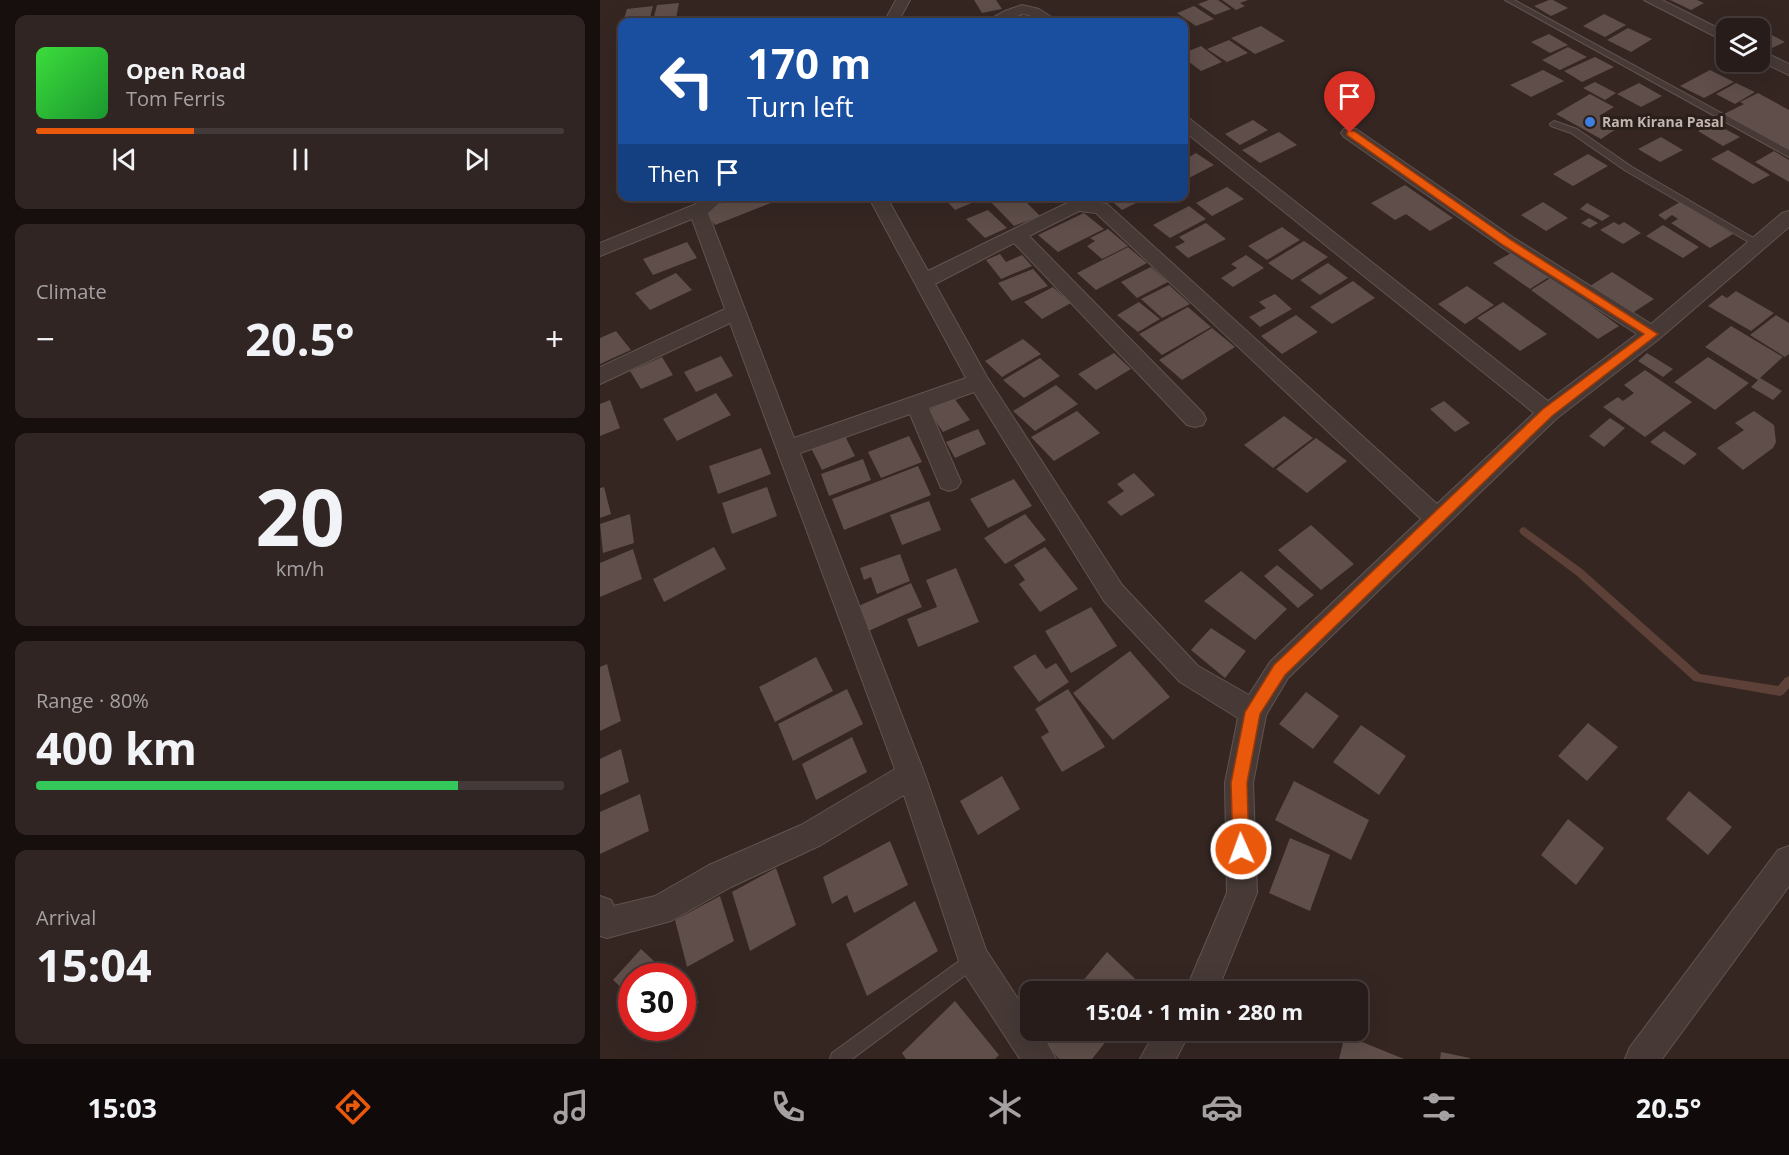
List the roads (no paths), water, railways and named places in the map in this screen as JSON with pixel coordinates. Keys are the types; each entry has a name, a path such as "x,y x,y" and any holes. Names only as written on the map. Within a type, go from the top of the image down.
{"street":[{"path":"893,18 903,0"},
{"path":"1651,0 1716,33"},
{"path":"1003,18 1027,8 1045,18"},
{"path":"1770,60 1789,70"},
{"path":"1188,126 1548,413"},
{"path":"1350,133 1507,242 1652,334"},
{"path":"880,201 979,382 1113,593 1189,674 1252,712"},
{"path":"600,250 709,202"},
{"path":"709,202 699,213 911,775 973,959 1039,1059"},
{"path":"923,282 1077,205 1101,208 1436,518"},
{"path":"1206,981 1242,893 1239,783 1252,712 1280,670 1548,413 1652,334 1789,217"},
{"path":"1017,234 1195,418"},
{"path":"600,376 736,312"},
{"path":"787,449 979,382"},
{"path":"917,404 949,482"},
{"path":"602,921 660,910 720,876 811,835 911,775"},
{"path":"1642,1059 1789,861"},
{"path":"1157,1059 1168,1041"}],"lane":[{"path":"1509,0 1789,154"},
{"path":"1554,124 1574,131 1629,169 1757,243"},
{"path":"838,1059 973,959"}],"waterway":[{"path":"1524,531 1579,572 1698,678 1780,691 1789,681"}],"place":[{"name":"Ram Kirana Pasal","path":"1590,122"}]}
